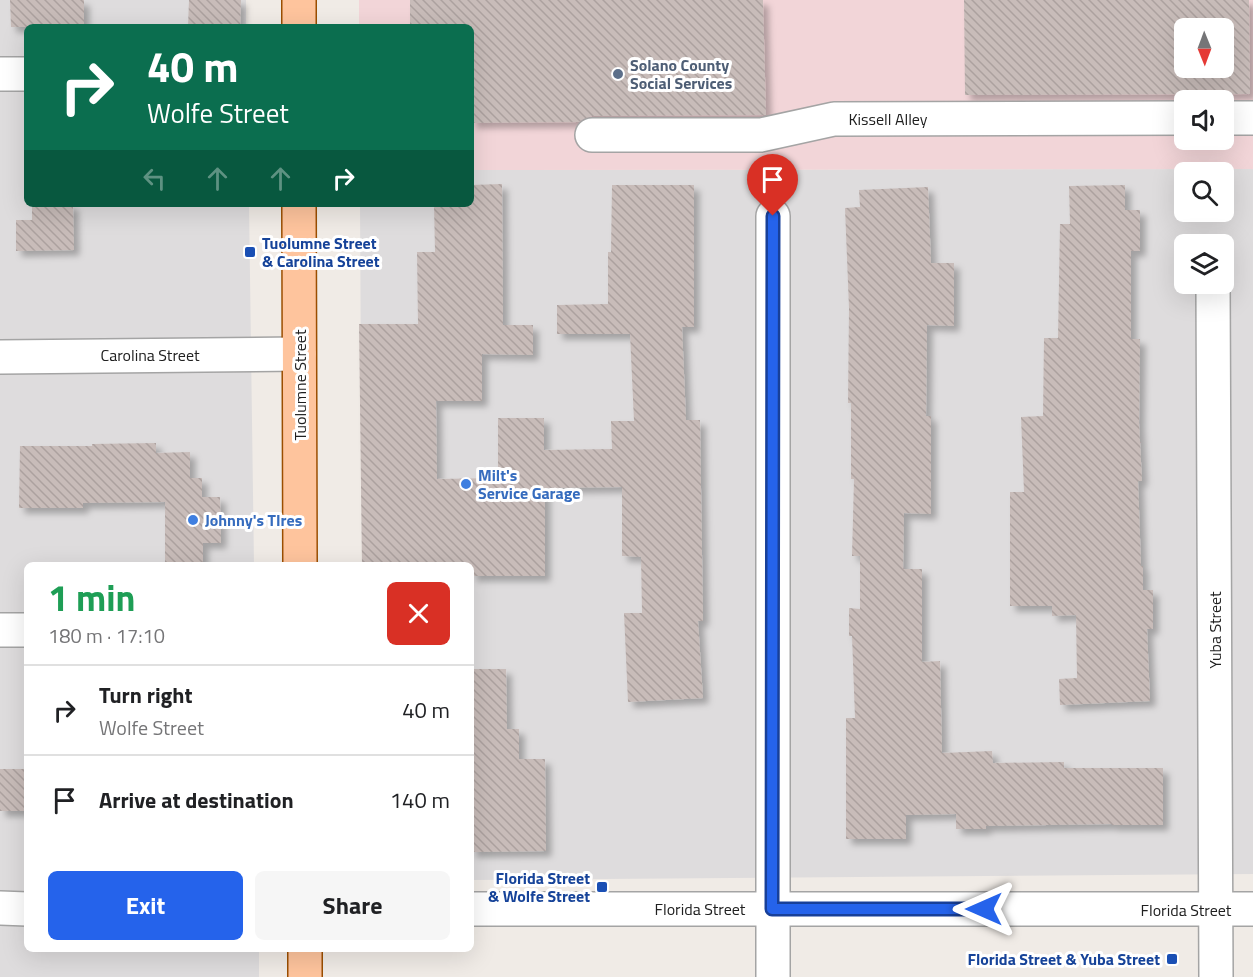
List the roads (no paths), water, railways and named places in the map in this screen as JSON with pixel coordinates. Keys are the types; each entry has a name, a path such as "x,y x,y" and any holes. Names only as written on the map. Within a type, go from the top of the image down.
{"main road":[{"path":"299,0 299,24"},
{"name":"Tuolumne Street","path":"299,207 300,562"},
{"path":"304,952 305,977"}],"street":[{"path":"0,74 24,74"},
{"name":"Kissell Alley","path":"592,135 761,135 834,119 1174,118"},
{"path":"1234,118 1253,118"},
{"path":"773,216 773,977"},
{"name":"Yuba Street","path":"1213,294 1216,977"},
{"name":"Carolina Street","path":"0,357 300,354"},
{"path":"0,630 24,630"},
{"path":"0,909 24,909"},
{"name":"Florida Street","path":"474,909 1253,909"}],"place":[{"name":"Solano County Social Services","path":"618,74"},
{"name":"Tuolumne Street & Carolina Street","path":"250,252"},
{"name":"Milt's Service Garage","path":"466,484"},
{"name":"Johnny's TIres","path":"193,520"},
{"name":"Florida Street & Wolfe Street","path":"602,887"},
{"name":"Florida Street & Yuba Street","path":"1172,959"}]}
